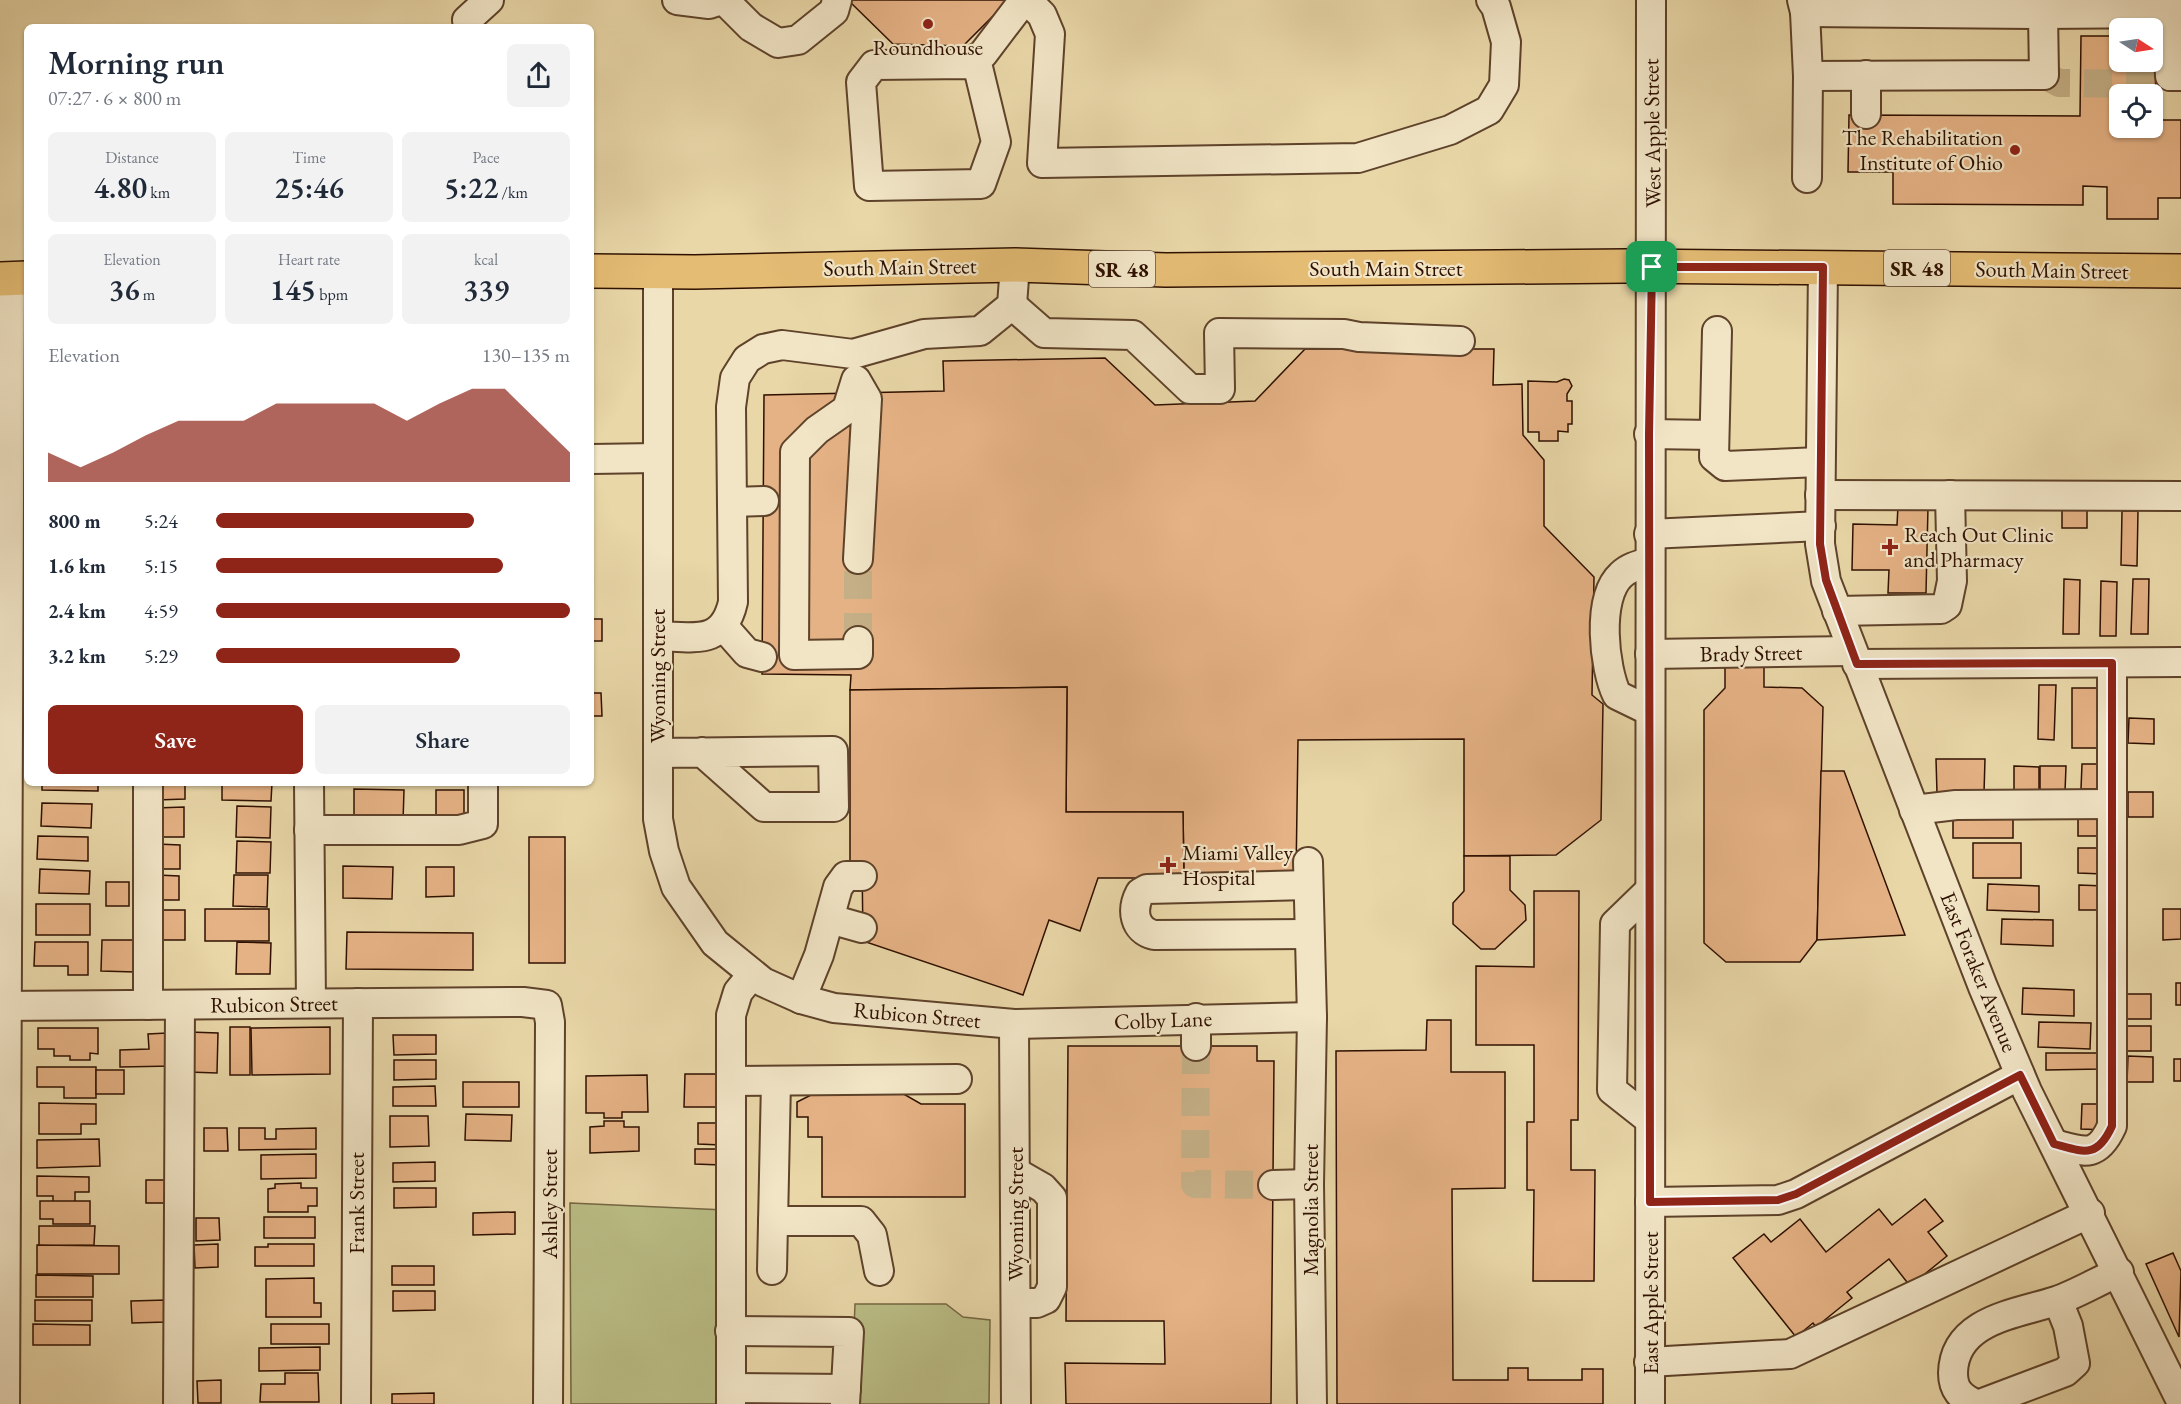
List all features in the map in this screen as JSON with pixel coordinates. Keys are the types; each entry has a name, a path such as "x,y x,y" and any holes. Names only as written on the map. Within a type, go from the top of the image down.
{"main road":[{"name":"South Main Street","path":"594,271 1015,266 1166,270 1823,267 2181,271"}],"street":[{"path":"463,24 489,0"},
{"path":"676,0 709,4 722,0 751,27 778,43 798,40 834,11 837,0"},
{"path":"976,59 996,142 981,184 869,186 861,82 874,65 968,64 983,54 1026,0 1042,15 1050,34 1042,163 1358,158 1450,130 1489,110 1504,85 1506,42 1496,7 1491,0"},
{"name":"West Apple Street","path":"1651,0 1652,267"},
{"path":"1806,178 1808,75 1804,6 2172,9 2170,76 2181,76"},
{"path":"1808,75 2044,75 2043,7"},
{"path":"1866,75 1866,114"},
{"path":"658,636 705,637 724,627 733,602 731,407 735,378 747,359 763,349 782,345 855,367 924,334 980,331 1012,305 1015,266"},
{"name":"East Apple Street","path":"1650,1404 1649,434 1652,267"},
{"name":"East Foraker Avenue","path":"1823,267 1820,544 1826,580 1854,658 2020,1075 2181,1401"},
{"name":"Wyoming Street","path":"658,271 656,458 658,819 664,851 676,886 715,943 752,975 811,1002"},
{"path":"4,1404 2,1006 4,477 12,278"},
{"path":"1012,305 1044,333 1133,335 1190,389 1220,389 1220,333 1344,334 1359,338 1460,341"},
{"path":"1717,331 1714,457 1725,466 1820,462"},
{"path":"855,367 867,399 858,559"},
{"path":"855,367 847,410 817,430 795,452 794,655 858,654 858,641"},
{"path":"1649,434 1714,435"},
{"path":"594,459 656,458"},
{"path":"1820,495 2181,496"},
{"path":"1837,610 1941,609 1947,605 1952,581 1950,495"},
{"path":"732,502 764,501"},
{"path":"1650,711 1617,695 1608,669 1607,603 1619,576 1632,567 1650,548 1821,526"},
{"path":"724,627 747,653 762,657"},
{"name":"Brady Street","path":"1650,654 2112,663 2181,662"},
{"path":"2054,1144 2082,1152 2093,1150 2104,1143 2112,1126 2112,663"},
{"path":"658,753 702,752"},
{"path":"148,786 148,1005"},
{"path":"309,786 310,1003"},
{"path":"309,830 459,830 483,824 483,786"},
{"path":"1914,810 1956,805 2112,804"},
{"name":"Magnolia Street","path":"1308,934 1154,935 1143,932 1138,925 1135,903 1140,893 1147,890 1308,874 1312,1017 1310,1184 1312,1404"},
{"path":"811,1002 841,881 846,876 862,876"},
{"path":"1650,890 1615,924 1612,1090 1650,1120"},
{"path":"830,919 862,928"},
{"path":"730,1331 849,1332 846,1397 731,1396 730,1331 731,1016 738,992 752,975"},
{"name":"Rubicon Street","path":"2,1006 522,1002 547,1005"},
{"name":"Rubicon Street","path":"811,1002 1014,1024"},
{"name":"Frank Street","path":"356,1404 358,1003"},
{"path":"178,1404 180,1005"},
{"name":"Ashley Street","path":"547,1005 550,1022 548,1404"},
{"name":"Colby Lane","path":"1014,1024 1312,1017"},
{"path":"1196,1018 1196,1046"},
{"name":"Wyoming Street","path":"1014,1024 1016,1404"},
{"path":"1650,1202 1778,1200 1787,1197 2020,1075"},
{"path":"731,1081 957,1079"},
{"path":"772,1270 776,1081"},
{"path":"1273,1185 1310,1184"},
{"path":"1649,1362 1790,1354 2090,1213"},
{"path":"773,1221 861,1221 872,1236 879,1271"},
{"path":"1975,1404 1961,1397 1953,1383 1953,1358 1964,1338 2004,1314 2058,1300 2118,1272"},
{"path":"1980,1404 2065,1372 2075,1363 2068,1326 2058,1300"}],"green space":[{"path":"570,1203 725,1210 725,1404 571,1404"},
{"path":"855,1304 946,1304 963,1317 990,1320 989,1404 851,1404"}],"building":[{"name":"Roundhouse","path":"848,0 1009,0 963,46 893,44"},
{"name":"The Rehabilitation Institute of Ohio","path":"2081,36 2109,36 2109,72 2156,72 2155,84 2109,84 2109,138 2163,138 2163,120 2181,120 2181,198 2158,198 2158,219 2107,219 2107,187 2083,186 2083,205 1893,204 1893,172 1848,172 1849,115 2080,116"},
{"path":"1305,349 1494,349 1493,385 1522,384 1523,435 1544,460 1544,526 1594,577 1592,695 1603,704 1601,820 1556,855 1464,856 1464,739 1298,740 1296,876 1184,878 1183,812 1066,812 1067,687 850,690 851,675 762,674 764,395 944,391 943,361 1105,358 1155,405 1255,401"},
{"path":"1564,379 1569,380 1572,386 1567,394 1567,401 1572,401 1572,424 1568,424 1568,432 1558,431 1558,441 1539,441 1539,432 1528,432 1528,381 1557,382"},
{"path":"2062,503 2087,503 2087,528 2062,528"},
{"name":"Reach Out Clinic and Pharmacy","path":"1898,506 1928,507 1926,593 1888,593 1889,570 1852,570 1853,524 1897,525"},
{"path":"2122,511 2138,511 2137,566 2121,565"},
{"path":"2064,579 2080,580 2079,634 2063,634"},
{"path":"2133,579 2149,579 2148,634 2131,634"},
{"path":"2101,581 2117,582 2116,636 2100,636"},
{"path":"594,619 602,619 602,641 594,641"},
{"path":"1764,666 1764,687 1802,688 1823,707 1817,940 1800,962 1726,962 1704,943 1704,710 1725,688 1725,667"},
{"path":"2039,685 2056,685 2054,740 2038,739"},
{"path":"1067,687 1066,812 1183,812 1184,878 1098,878 1080,931 1049,920 1023,995 863,941 862,861 850,861 850,690"},
{"path":"2072,688 2099,688 2099,748 2072,748"},
{"path":"594,693 601,693 602,716 594,716"},
{"path":"2129,718 2154,719 2154,744 2128,743"},
{"path":"1936,759 1985,759 1984,793 1937,793"},
{"path":"2082,764 2107,764 2106,789 2081,789"},
{"path":"2014,766 2039,767 2039,792 2014,791"},
{"path":"2040,766 2066,766 2065,792 2040,791"},
{"path":"1821,771 1844,771 1905,935 1817,940"},
{"path":"42,786 98,786 98,791 42,790"},
{"path":"157,786 185,786 185,799 157,800"},
{"path":"222,786 272,786 271,801 222,800"},
{"path":"354,789 404,790 403,822 354,820"},
{"path":"436,790 464,790 464,820 436,820"},
{"path":"2128,792 2153,792 2153,817 2128,817"},
{"path":"42,803 92,804 91,828 41,826"},
{"path":"237,806 271,807 270,838 236,837"},
{"path":"184,807 184,837 156,837 156,808"},
{"path":"2013,810 2013,838 1953,838 1953,811"},
{"path":"2078,810 2103,811 2103,836 2078,836"},
{"path":"38,836 88,837 88,861 37,859"},
{"path":"529,837 565,837 565,963 529,963"},
{"path":"237,841 271,842 270,873 236,873"},
{"path":"1973,843 2021,843 2021,878 1973,878"},
{"path":"157,844 180,845 180,869 157,869"},
{"path":"2078,848 2104,848 2103,874 2078,873"},
{"path":"1464,856 1510,856 1510,890 1525,905 1526,920 1495,949 1481,949 1453,924 1453,903 1464,891"},
{"path":"343,866 393,867 392,899 343,898"},
{"path":"426,867 454,867 454,896 426,897"},
{"path":"40,869 90,871 89,894 39,893"},
{"path":"157,875 179,876 179,900 156,900"},
{"path":"234,875 268,875 267,907 233,906"},
{"path":"106,882 129,882 129,906 106,906"},
{"path":"1988,884 2039,886 2039,912 1987,910"},
{"path":"2079,885 2104,886 2104,910 2079,910"},
{"path":"1534,891 1579,891 1578,1120 1571,1120 1571,1170 1595,1170 1594,1281 1533,1281 1534,1190 1527,1190 1527,1122 1534,1122 1534,1045 1476,1045 1476,966 1534,967"},
{"path":"36,904 90,904 90,935 36,935"},
{"path":"205,909 269,909 269,941 205,941"},
{"path":"2163,909 2181,909 2181,939 2163,940"},
{"path":"157,910 185,910 185,940 157,940"},
{"path":"2002,919 2053,920 2053,946 2001,944"},
{"path":"347,932 473,933 473,970 346,969"},
{"path":"102,940 136,940 135,972 101,971"},
{"path":"35,942 88,942 88,975 68,975 68,966 34,966"},
{"path":"237,942 271,943 270,974 236,974"},
{"path":"2176,983 2181,983 2181,1005 2176,1005"},
{"path":"2023,988 2074,990 2074,1016 2022,1014"},
{"path":"2126,994 2151,994 2151,1019 2125,1019"},
{"path":"1427,1020 1451,1020 1451,1072 1505,1072 1505,1188 1452,1189 1453,1380 1508,1380 1508,1368 1528,1368 1528,1380 1582,1380 1582,1369 1603,1369 1603,1404 1337,1404 1336,1051 1426,1050"},
{"path":"2039,1022 2091,1023 2090,1049 2038,1047"},
{"path":"2126,1026 2151,1026 2151,1051 2126,1051"},
{"path":"230,1027 250,1027 250,1075 230,1075"},
{"path":"330,1027 330,1074 252,1075 251,1028"},
{"path":"38,1028 98,1028 98,1054 90,1053 90,1060 70,1060 70,1056 54,1056 54,1049 38,1049"},
{"path":"189,1032 218,1033 217,1073 188,1072"},
{"path":"167,1033 173,1066 120,1067 120,1050 149,1049 148,1034"},
{"path":"393,1035 436,1035 436,1054 394,1055"},
{"path":"1068,1046 1257,1046 1257,1061 1274,1061 1271,1404 1066,1404 1065,1363 1165,1364 1164,1321 1066,1321"},
{"path":"2046,1053 2101,1053 2101,1069 2046,1070"},
{"path":"2128,1056 2153,1057 2153,1082 2127,1082"},
{"path":"2174,1059 2181,1059 2181,1081 2174,1081"},
{"path":"394,1060 436,1060 436,1079 394,1080"},
{"path":"37,1067 96,1067 96,1098 64,1098 64,1087 37,1087"},
{"path":"96,1070 124,1070 124,1094 96,1094"},
{"path":"685,1074 723,1074 722,1107 684,1107"},
{"path":"647,1075 648,1112 622,1112 622,1118 604,1118 604,1113 586,1113 586,1076"},
{"path":"463,1082 519,1082 519,1107 463,1107"},
{"path":"435,1086 436,1106 393,1106 393,1087"},
{"path":"823,1089 895,1089 921,1104 965,1104 965,1197 822,1197 822,1137 808,1137 808,1117 797,1117 797,1102"},
{"path":"39,1103 96,1104 96,1124 81,1124 81,1134 39,1134"},
{"path":"2082,1104 2107,1104 2107,1130 2081,1129"},
{"path":"466,1114 512,1115 511,1141 465,1140"},
{"path":"390,1116 428,1116 429,1146 390,1147"},
{"path":"604,1121 624,1121 624,1127 639,1127 639,1151 590,1153 590,1127 604,1126"},
{"path":"698,1123 722,1123 721,1145 698,1144"},
{"path":"204,1128 227,1128 228,1151 204,1151"},
{"path":"239,1128 265,1128 265,1139 276,1139 276,1129 316,1128 316,1149 239,1150"},
{"path":"99,1139 100,1166 37,1168 37,1140"},
{"path":"695,1149 721,1149 721,1165 695,1164"},
{"path":"316,1154 316,1178 261,1179 261,1155"},
{"path":"435,1162 435,1181 393,1182 393,1163"},
{"path":"37,1176 89,1177 89,1192 75,1192 75,1202 53,1202 53,1196 37,1196"},
{"path":"146,1180 173,1180 174,1203 146,1203"},
{"path":"301,1183 301,1188 317,1188 317,1206 308,1206 308,1212 268,1212 268,1189 275,1188 275,1184"},
{"path":"394,1188 436,1188 436,1207 394,1208"},
{"path":"1925,1199 1943,1221 1928,1232 1947,1256 1910,1286 1889,1259 1847,1292 1852,1298 1816,1327 1813,1323 1796,1337 1733,1258 1764,1234 1771,1242 1800,1219 1826,1252 1879,1209 1892,1225"},
{"path":"40,1201 90,1201 90,1224 53,1224 53,1219 40,1219"},
{"path":"515,1212 515,1234 473,1235 473,1213"},
{"path":"264,1217 315,1217 315,1238 264,1238"},
{"path":"196,1218 219,1218 220,1240 196,1241"},
{"path":"39,1226 95,1226 94,1245 39,1246"},
{"path":"218,1244 218,1267 195,1268 194,1245"},
{"path":"268,1244 314,1244 314,1266 255,1266 255,1247 268,1247"},
{"path":"37,1245 119,1246 119,1274 37,1274"},
{"path":"2173,1253 2181,1271 2179,1337 2146,1264"},
{"path":"392,1266 434,1266 434,1285 392,1285"},
{"path":"36,1275 93,1276 93,1297 36,1297"},
{"path":"314,1278 314,1303 321,1303 321,1317 266,1317 266,1279"},
{"path":"393,1291 435,1291 435,1310 393,1311"},
{"path":"35,1300 92,1300 92,1321 35,1321"},
{"path":"166,1300 166,1322 132,1323 131,1301"},
{"path":"33,1324 90,1325 90,1345 33,1345"},
{"path":"271,1324 329,1324 329,1344 271,1344"},
{"path":"320,1347 320,1370 259,1371 259,1348"},
{"path":"285,1373 318,1373 319,1402 260,1402 261,1384 285,1384"},
{"path":"221,1380 221,1403 198,1403 197,1381"},
{"path":"434,1393 434,1404 392,1404 392,1394"}],"tunnel":[{"path":"2044,75 2059,83 2156,84 2170,76"},
{"path":"858,559 858,641"},
{"path":"1196,1046 1195,1184 1273,1185"}],"place":[{"name":"Roundhouse","path":"928,24"},
{"name":"The Rehabilitation Institute of Ohio","path":"2015,150"},
{"name":"Reach Out Clinic and Pharmacy","path":"1890,547"},
{"name":"Miami Valley Hospital","path":"1168,865"}],"route":[{"path":"1652,267 1823,267 1820,544 1826,580 1857,664 2112,663 2112,1126 2104,1143 2093,1150 2082,1152 2054,1144 2020,1075 1796,1194 1778,1200 1650,1202 1649,434 1652,267"}]}
